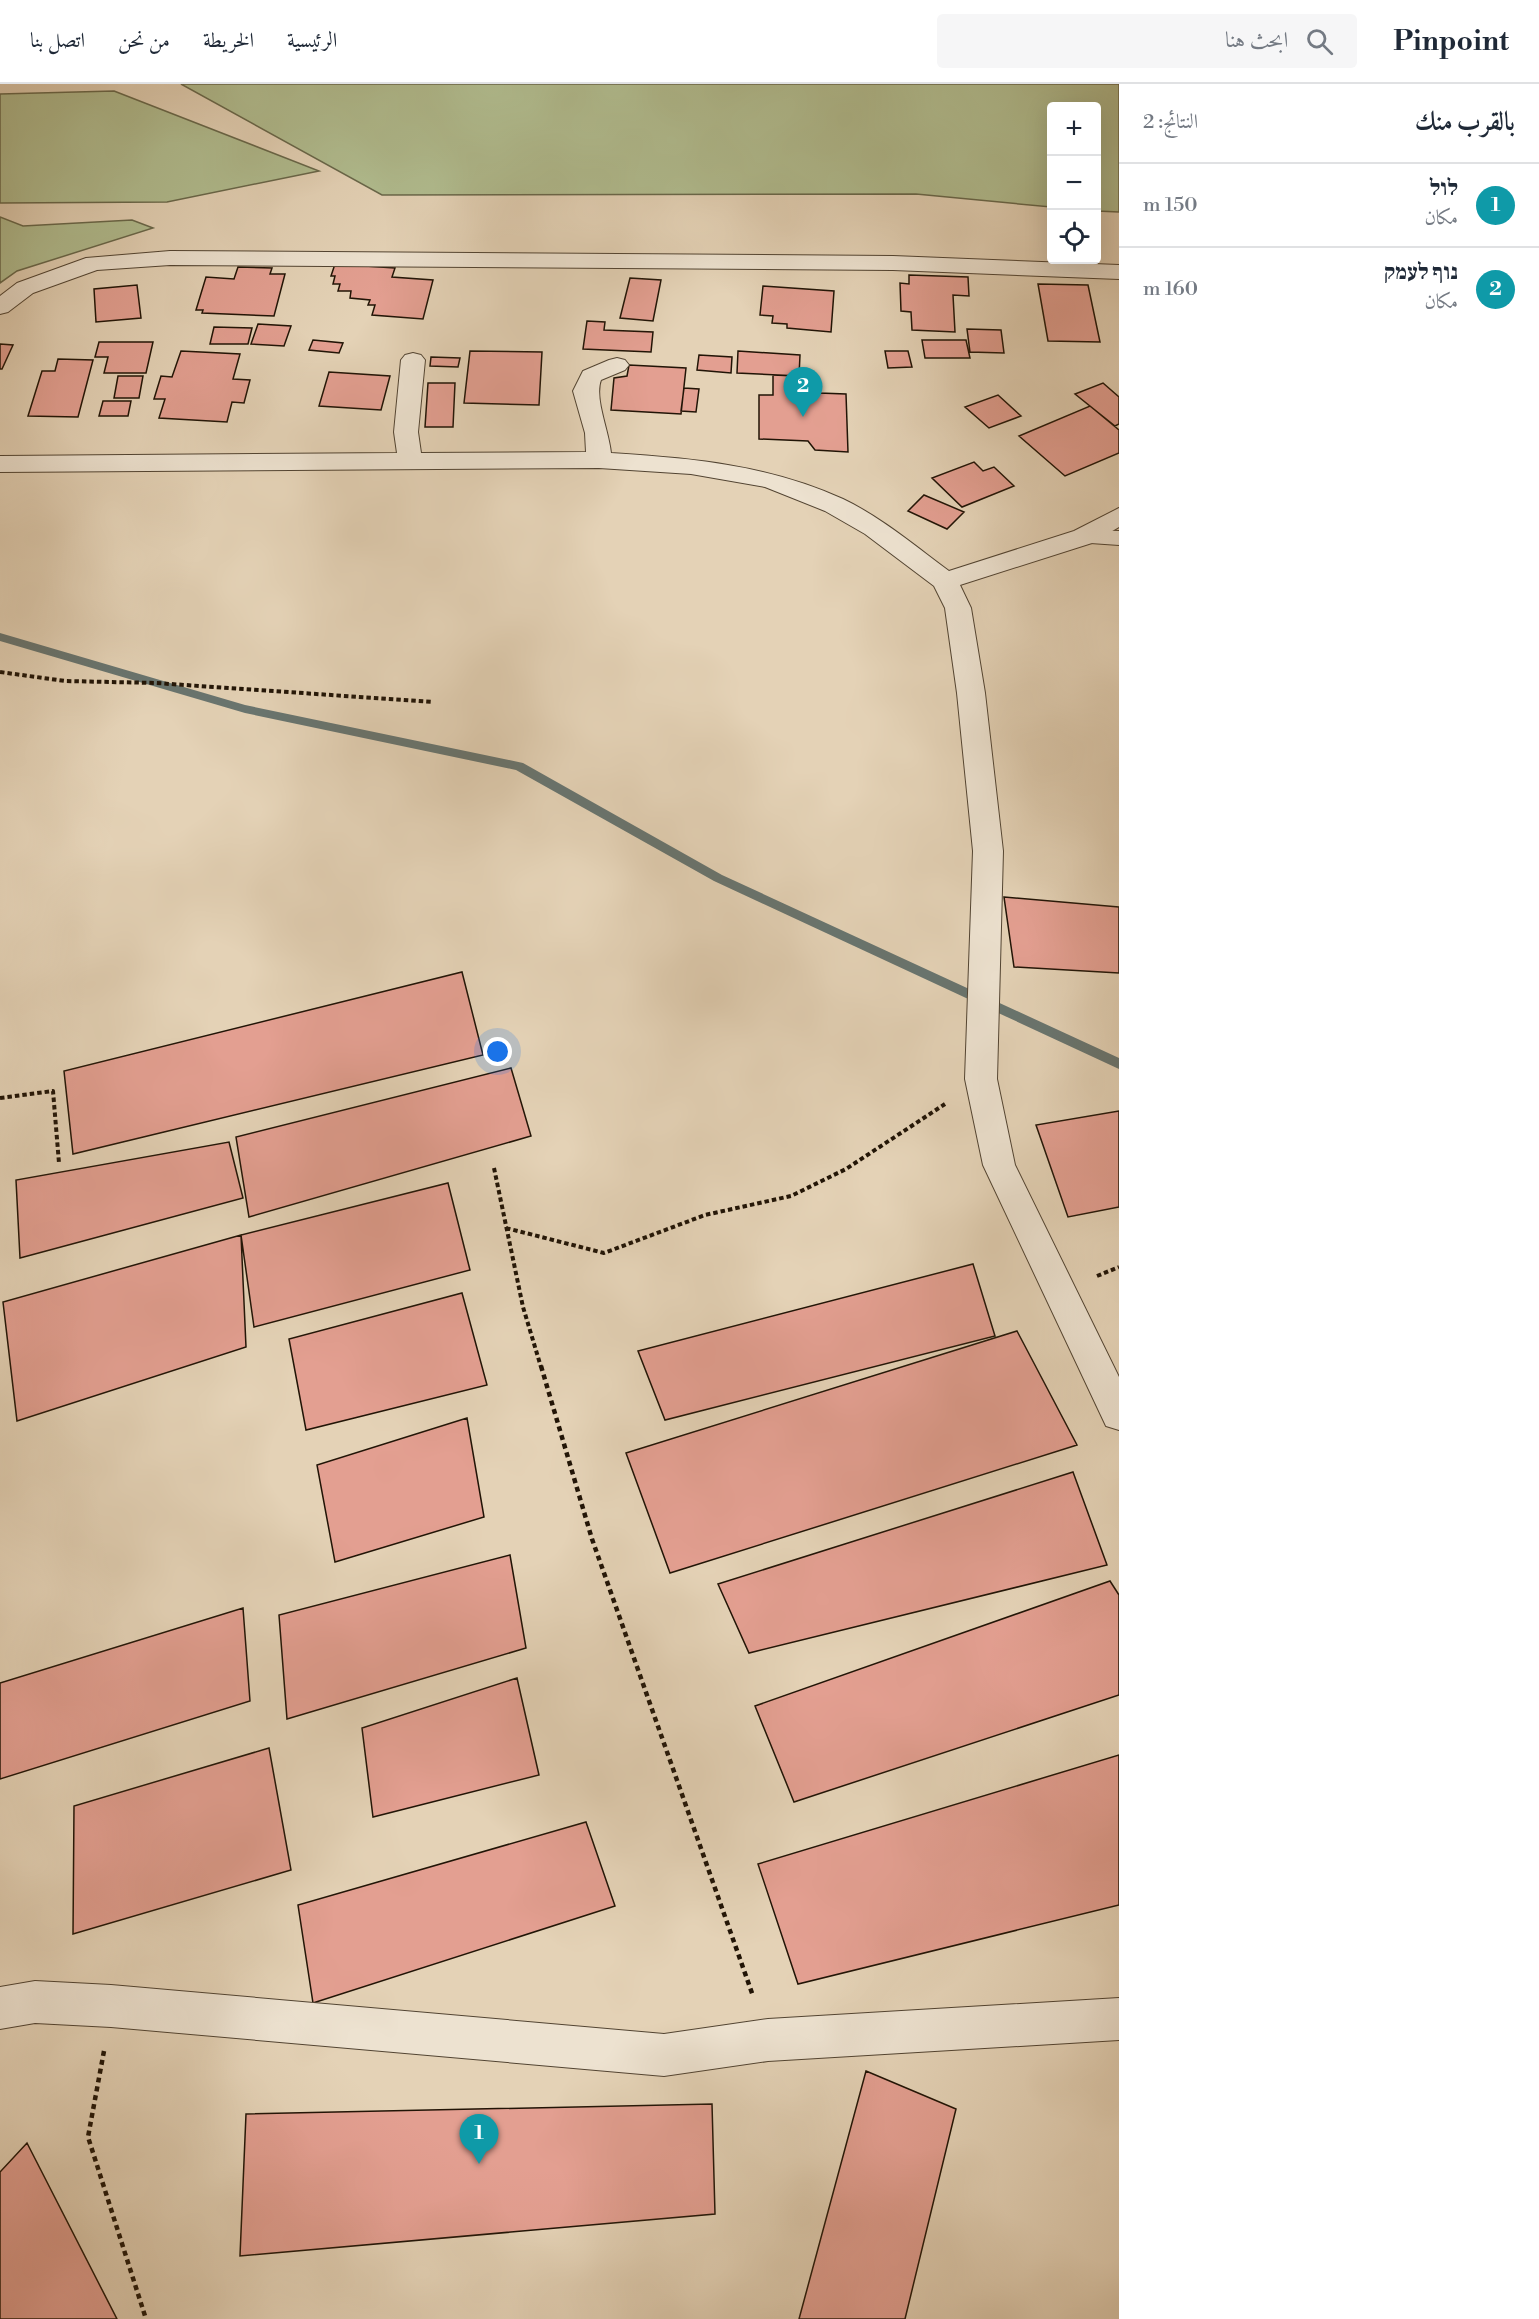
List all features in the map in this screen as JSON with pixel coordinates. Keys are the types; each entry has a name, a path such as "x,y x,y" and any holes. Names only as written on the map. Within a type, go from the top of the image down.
{"street":[{"path":"0,307 25,288 94,262 170,258 893,262 1119,272"},
{"path":"410,460 406,432 413,360"},
{"path":"599,460 597,433 585,392 591,376 617,366"},
{"path":"0,464 599,460 691,466 770,480 834,505 874,528 945,580 958,608 971,693 988,851 981,1079 999,1165 1119,1414"},
{"path":"945,580 1083,537 1119,516"},
{"path":"0,2008 35,2002 111,2006 664,2055 768,2040 1119,2019"}],"lane":[{"path":"1083,537 1119,538"}],"path":[{"path":"0,672 65,681 156,683 434,702"},
{"path":"506,1228 604,1253 705,1215 791,1196 846,1169 981,1079"},
{"path":"0,1098 53,1091 59,1162"},
{"path":"494,1168 523,1306 592,1539 768,2040"},
{"path":"111,2006 88,2137 146,2319"}],"green space":[{"path":"181,84 1119,84 1119,212 1101,211 1101,102 1047,102 1047,207 916,194 382,195"},
{"path":"114,91 319,171 167,202 0,203 0,94"},
{"path":"0,217 23,226 132,220 153,228 17,271 0,283"}],"building":[{"path":"335,264 395,268 392,277 433,280 423,319 372,315 375,305 368,305 370,300 350,298 351,291 338,291 340,284 333,284 335,276 331,276"},
{"path":"238,267 272,268 270,274 285,274 274,316 202,313 203,310 196,310 206,277 234,279"},
{"path":"909,275 968,277 969,296 953,295 955,332 912,330 911,312 901,311 900,283 909,284"},
{"path":"630,278 661,280 653,321 620,318"},
{"path":"1038,284 1088,285 1100,342 1048,341"},
{"path":"137,285 141,318 96,322 94,289"},
{"path":"763,286 834,291 831,332 787,328 787,324 772,323 773,316 760,315"},
{"path":"587,321 605,322 604,330 653,332 651,352 583,349"},
{"path":"258,324 291,326 284,346 251,344"},
{"path":"214,327 252,328 248,344 210,344"},
{"path":"967,329 1001,330 1004,353 970,352"},
{"path":"313,340 343,343 339,353 309,350"},
{"path":"922,340 966,340 970,358 925,358"},
{"path":"99,342 153,342 146,373 104,373 108,357 95,357"},
{"path":"0,344 13,345 2,369 0,369"},
{"path":"181,351 240,354 233,379 250,380 244,403 232,402 227,422 159,418 165,399 154,399 161,376 172,377"},
{"path":"470,351 542,352 539,405 464,403"},
{"path":"738,351 800,355 799,376 737,373"},
{"path":"885,351 908,351 912,367 888,368"},
{"path":"699,355 732,357 731,373 697,370"},
{"path":"431,357 460,358 458,367 430,366"},
{"path":"58,359 93,360 78,417 28,416 42,371 55,371"},
{"path":"629,365 686,368 681,414 611,410 614,378 627,376"},
{"path":"329,372 390,376 381,410 319,406"},
{"path":"773,375 818,377 819,393 846,394 848,452 815,450 808,441 759,439 759,395 773,395"},
{"path":"118,376 143,376 139,398 114,398"},
{"path":"428,383 455,383 453,427 425,427"},
{"path":"1103,383 1119,397 1119,424 1115,426 1075,394"},
{"path":"684,388 699,389 696,412 681,411"},
{"path":"998,395 1021,416 989,428 965,407"},
{"path":"103,401 131,401 128,416 99,416"},
{"path":"1090,406 1119,430 1119,453 1065,476 1019,436"},
{"path":"974,462 983,471 994,467 1014,486 962,507 932,478"},
{"path":"924,495 964,512 947,529 908,511"},
{"path":"1004,897 1119,907 1119,973 1014,967"},
{"path":"462,972 483,1055 73,1154 64,1071"},
{"path":"511,1068 531,1136 249,1217 236,1137"},
{"path":"1119,1111 1119,1207 1068,1217 1036,1125"},
{"path":"229,1142 243,1198 20,1258 16,1180"},
{"path":"448,1183 470,1270 254,1327 241,1235"},
{"path":"241,1235 246,1347 17,1421 3,1302"},
{"path":"973,1264 995,1336 665,1420 638,1351"},
{"path":"462,1293 487,1385 306,1430 289,1339"},
{"path":"1017,1331 1077,1445 670,1573 626,1453"},
{"path":"467,1418 484,1517 335,1562 317,1465"},
{"path":"1073,1472 1107,1565 749,1653 718,1584"},
{"path":"510,1555 526,1648 287,1719 279,1615"},
{"path":"1110,1581 1119,1595 1119,1695 794,1802 755,1706"},
{"path":"243,1608 250,1701 0,1779 0,1683"},
{"path":"517,1678 539,1775 373,1817 362,1728"},
{"path":"269,1748 291,1870 73,1934 74,1806"},
{"path":"1119,1755 1119,1905 798,1984 758,1864"},
{"path":"586,1822 615,1906 313,2003 298,1905"},
{"path":"866,2071 956,2109 905,2319 799,2319"},
{"path":"712,2104 715,2214 240,2256 246,2114"},
{"path":"27,2143 117,2319 0,2319 0,2172"}],"waterway":[{"path":"0,637 245,709 519,766 718,878 1119,1064"}],"place":[{"name":"נוף לעמק","path":"803,417"},
{"name":"לול","path":"479,2164"}]}
